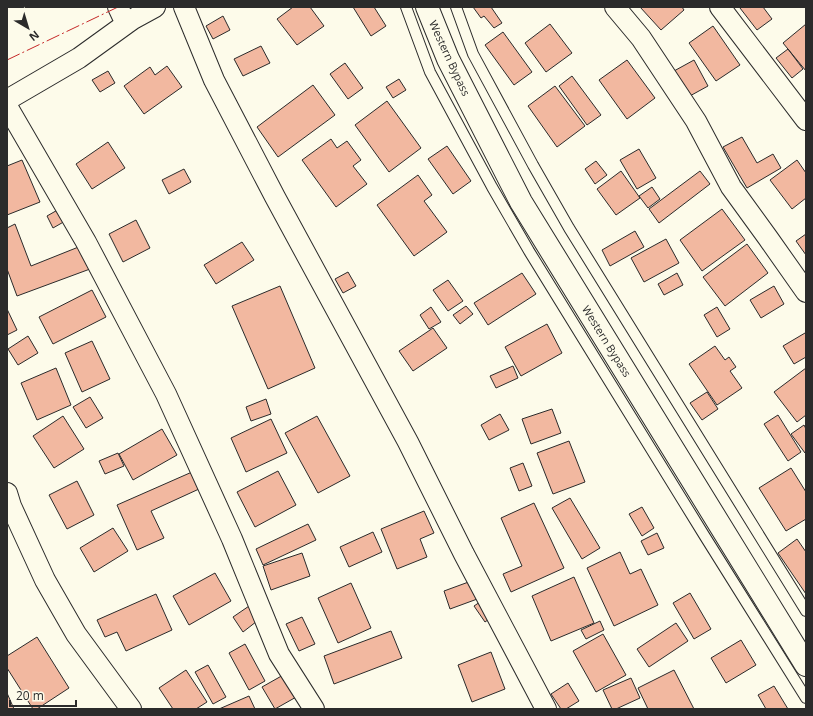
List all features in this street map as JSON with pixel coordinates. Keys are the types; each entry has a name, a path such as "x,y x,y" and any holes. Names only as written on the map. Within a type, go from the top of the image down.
{"main road":[{"name":"Western Bypass","path":"427,7 448,59 521,202 806,665"}],"street":[{"path":"7,100 79,58 122,16 133,19 155,7"},
{"path":"184,7 214,80 275,197 408,442 464,554 546,709"},
{"path":"615,7 641,38 696,121 731,187 806,292"},
{"path":"720,7 806,120"},
{"path":"7,106 86,242 166,394 232,539 279,654 314,709"},
{"path":"7,493 11,506 45,580 76,634 131,709"}],"lane":[{"path":"406,7 430,72 492,187 529,251 806,698"},
{"path":"456,7 473,54 569,228 806,611"}],"building":[{"path":"293,7 310,7 324,26 297,45 277,19"},
{"path":"353,7 374,7 386,26 371,36"},
{"path":"473,7 491,7 502,23 494,28 484,16 481,18"},
{"path":"640,7 682,7 684,10 661,30"},
{"path":"740,7 763,7 772,19 757,30"},
{"path":"223,16 230,30 213,39 206,26"},
{"path":"550,24 572,53 546,72 525,43"},
{"path":"806,24 806,71 783,43"},
{"path":"713,26 740,65 716,81 689,43"},
{"path":"503,32 532,72 514,85 485,45"},
{"path":"261,46 270,63 243,76 234,59"},
{"path":"788,49 803,69 792,78 776,58"},
{"path":"627,60 655,98 627,119 599,80"},
{"path":"694,60 708,86 688,97 674,71"},
{"path":"345,63 363,88 348,99 330,74"},
{"path":"167,66 182,87 144,114 124,86 150,67 155,75"},
{"path":"108,71 115,83 100,92 92,80"},
{"path":"572,76 601,115 587,125 559,86"},
{"path":"399,79 406,90 393,98 386,87"},
{"path":"313,85 335,115 278,157 257,127"},
{"path":"555,86 585,126 557,147 528,106"},
{"path":"387,101 421,148 389,172 355,125"},
{"path":"742,137 757,163 773,154 781,168 747,188 723,147"},
{"path":"331,139 337,148 347,141 361,160 353,166 367,184 336,207 302,160"},
{"path":"108,142 125,168 92,189 76,164"},
{"path":"447,146 471,181 453,194 428,159"},
{"path":"639,149 656,178 637,189 620,160"},
{"path":"22,160 40,202 7,215 7,166"},
{"path":"797,160 806,173 806,198 792,209 770,180"},
{"path":"596,161 607,175 595,184 585,169"},
{"path":"184,169 191,182 169,194 162,180"},
{"path":"621,171 640,198 616,215 597,189"},
{"path":"700,171 710,184 659,223 649,209"},
{"path":"418,175 432,195 424,201 447,232 414,256 377,205"},
{"path":"652,187 660,199 648,208 639,196"},
{"path":"61,208 67,220 53,228 47,216"},
{"path":"722,209 745,240 702,271 680,240"},
{"path":"136,220 150,248 123,262 109,234"},
{"path":"15,224 31,266 81,246 90,269 17,296 7,269 7,228"},
{"path":"635,231 644,247 610,266 602,250"},
{"path":"806,234 806,255 796,241"},
{"path":"666,239 679,263 644,282 631,258"},
{"path":"242,242 254,260 216,284 204,265"},
{"path":"747,244 768,273 725,306 703,277"},
{"path":"348,272 356,286 343,293 335,279"},
{"path":"522,273 536,294 488,325 474,303"},
{"path":"677,273 683,285 664,295 658,284"},
{"path":"448,280 463,301 448,311 433,290"},
{"path":"280,286 315,368 268,389 232,306"},
{"path":"774,286 784,304 761,318 750,300"},
{"path":"92,290 106,317 53,344 39,317"},
{"path":"466,306 473,314 460,324 453,315"},
{"path":"431,307 441,322 429,329 420,315"},
{"path":"717,307 730,329 717,337 704,315"},
{"path":"7,309 17,330 7,335"},
{"path":"547,324 562,353 521,376 505,347"},
{"path":"433,328 447,348 413,371 399,351"},
{"path":"805,333 806,357 794,364 783,346"},
{"path":"28,336 38,353 18,365 8,349"},
{"path":"92,341 110,379 82,392 65,353"},
{"path":"715,346 725,360 729,357 736,367 730,371 742,388 717,405 689,364"},
{"path":"513,366 518,378 496,388 490,376"},
{"path":"56,368 71,405 37,420 21,383"},
{"path":"806,368 806,415 797,422 774,392"},
{"path":"707,392 718,409 702,420 690,403"},
{"path":"90,397 103,418 86,428 73,407"},
{"path":"266,399 271,414 251,421 246,407"},
{"path":"552,409 561,433 531,444 522,419"},
{"path":"500,414 509,430 489,440 481,425"},
{"path":"778,415 801,452 788,461 764,424"},
{"path":"63,416 84,449 54,468 33,436"},
{"path":"317,416 350,476 318,493 285,433"},
{"path":"271,419 287,453 246,472 231,438"},
{"path":"804,425 806,429 805,453 791,434"},
{"path":"162,429 177,455 133,480 119,454"},
{"path":"569,441 585,482 553,494 537,453"},
{"path":"118,453 124,466 105,474 99,461"},
{"path":"523,463 532,486 519,491 510,468"},
{"path":"791,468 806,492 806,519 786,531 759,488"},
{"path":"278,471 296,505 255,527 237,492"},
{"path":"192,472 199,489 151,511 164,538 137,550 117,505"},
{"path":"77,481 94,515 67,529 49,495"},
{"path":"570,498 600,548 582,559 552,508"},
{"path":"534,503 564,568 511,592 503,574 522,566 501,518"},
{"path":"642,507 654,528 642,536 629,514"},
{"path":"424,511 434,533 420,539 427,557 397,569 381,529"},
{"path":"308,524 316,540 263,565 256,549"},
{"path":"113,528 128,551 94,572 80,548"},
{"path":"373,532 382,552 349,567 340,547"},
{"path":"657,533 664,548 648,555 641,541"},
{"path":"797,539 806,552 806,594 778,553"},
{"path":"620,552 630,574 641,569 658,605 614,626 587,568"},
{"path":"302,553 310,576 271,590 263,566"},
{"path":"215,573 231,601 189,625 173,596"},
{"path":"574,577 594,623 551,641 532,596"},
{"path":"474,580 480,598 450,609 444,591"},
{"path":"351,583 371,628 338,643 318,598"},
{"path":"690,593 711,629 694,639 673,603"},
{"path":"156,594 172,630 126,651 117,632 105,637 97,620"},
{"path":"486,598 496,614 485,622 474,606"},
{"path":"252,604 261,618 243,632 233,617"},
{"path":"302,617 315,644 299,651 286,624"},
{"path":"600,621 604,630 586,639 581,630"},
{"path":"676,623 688,641 649,667 637,649"},
{"path":"391,631 402,658 334,684 324,656"},
{"path":"603,634 626,675 596,692 573,651"},
{"path":"37,637 69,688 37,709 33,709 7,668 7,656"},
{"path":"741,640 756,665 726,683 711,658"},
{"path":"245,644 265,681 249,690 229,653"},
{"path":"491,652 505,689 472,702 458,665"},
{"path":"208,665 226,697 213,704 195,672"},
{"path":"186,670 207,702 196,709 173,709 159,688"},
{"path":"674,670 694,709 648,709 638,688"},
{"path":"285,674 298,696 275,709 262,687"},
{"path":"631,678 640,698 616,709 612,709 603,690"},
{"path":"568,683 579,701 566,709 561,709 551,694"},
{"path":"774,686 788,709 766,709 758,695"},
{"path":"7,693 14,709 7,709"},
{"path":"249,696 255,709 219,709"}],"power":[{"path":"7,60 118,7"}]}
